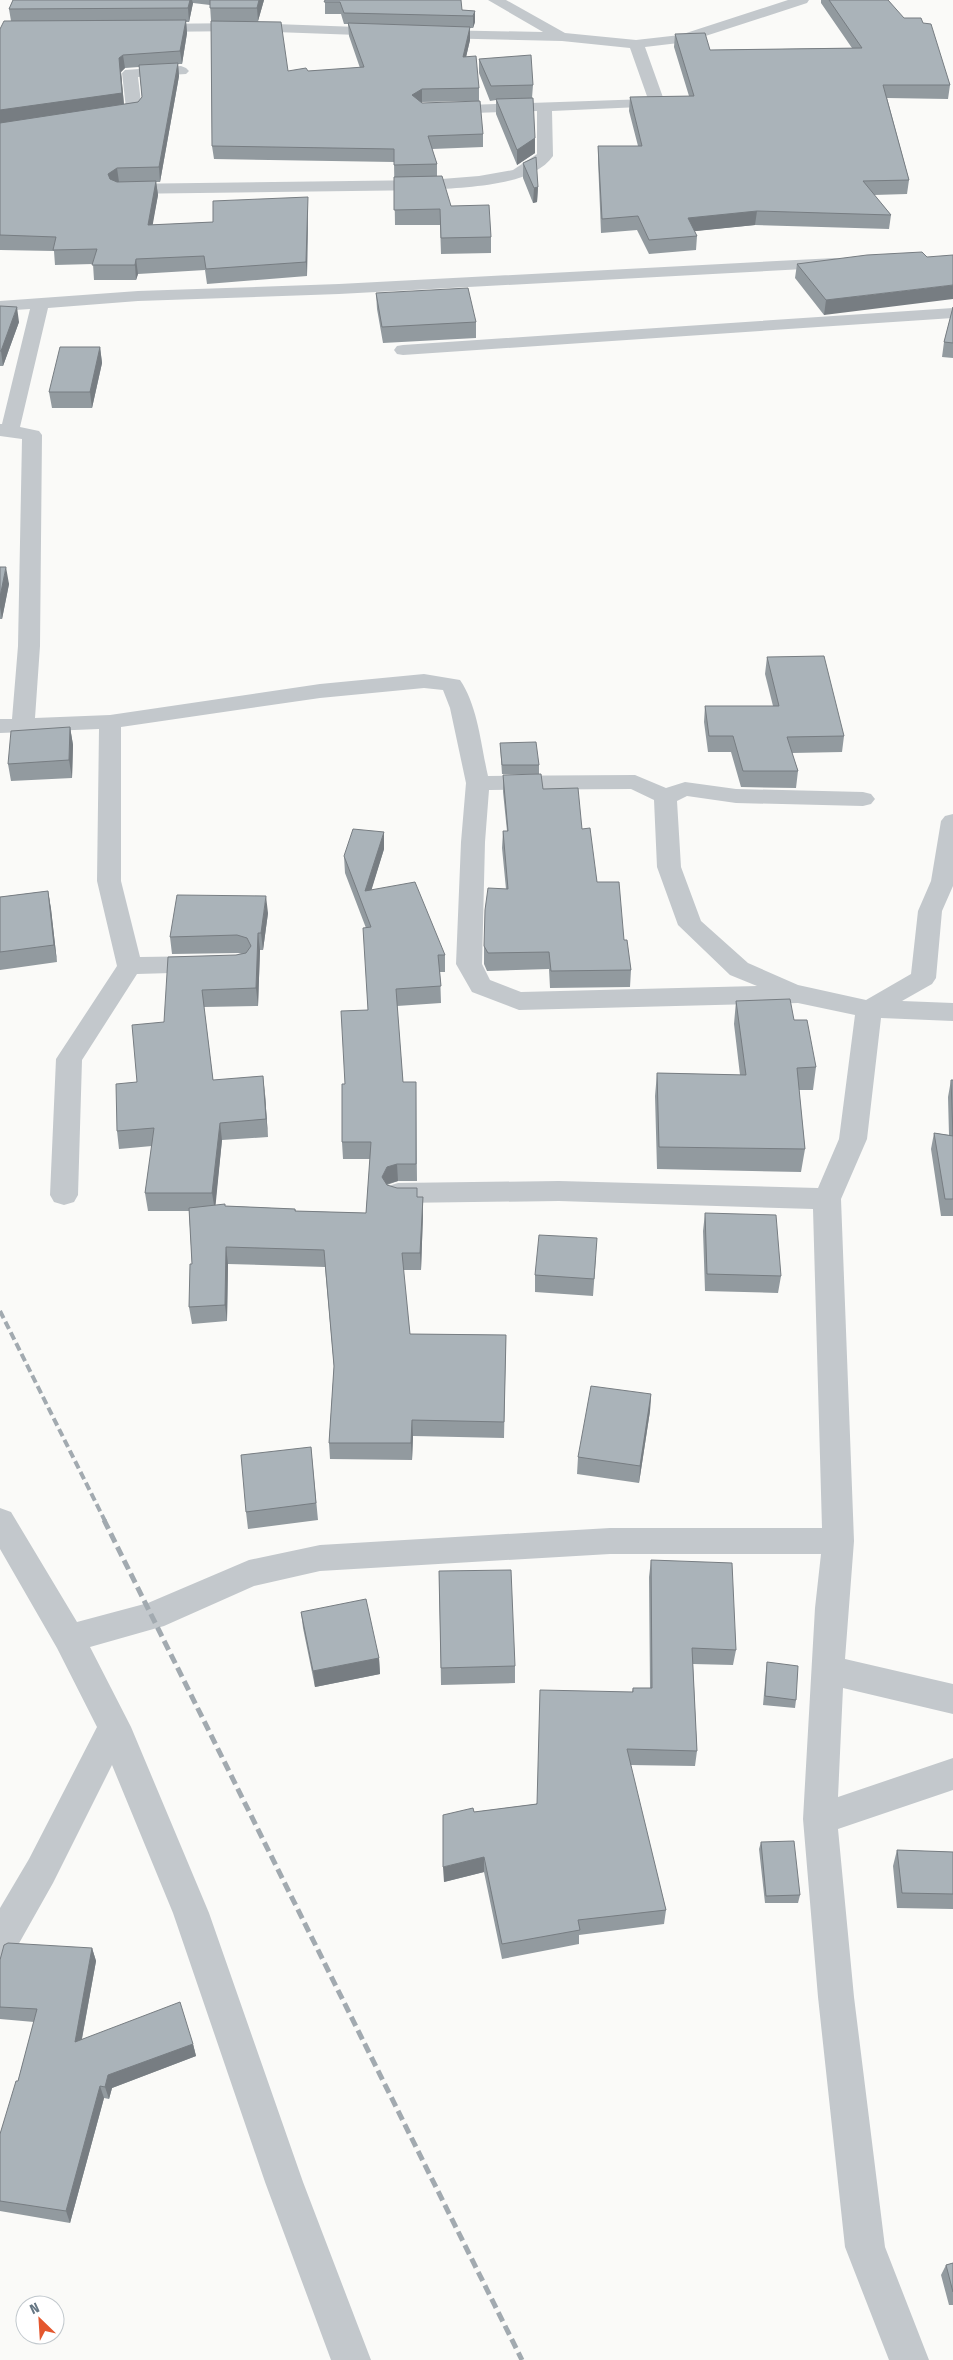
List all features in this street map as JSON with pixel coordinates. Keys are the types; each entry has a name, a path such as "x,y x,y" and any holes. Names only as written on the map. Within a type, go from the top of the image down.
{"street":[{"path":"495,0 562,37"},
{"path":"416,33 562,37 636,44 682,39 802,0"},
{"path":"138,28 246,27 397,33"},
{"path":"431,109 658,104 636,44"},
{"path":"90,118 134,111 130,73 181,71"},
{"path":"119,190 429,185 479,181 518,174 545,156 546,131 544,107"},
{"path":"0,306 138,296 407,286 853,262"},
{"path":"23,724 29,646 32,435 5,430 40,303"},
{"path":"404,350 953,313"},
{"path":"0,726 110,722 320,691 424,681 452,685 461,708 478,783 473,842 469,964 481,986 519,1000 798,994"},
{"path":"64,1195 69,1059 130,966 109,881 110,722"},
{"path":"478,783 636,782 665,797 686,790 736,796 863,799"},
{"path":"665,797 669,867 690,925 739,969 798,994 869,1009 953,1012"},
{"path":"869,1009 923,978 930,911 948,882 953,821"},
{"path":"130,966 229,964"},
{"path":"869,1009 853,1139 828,1199 838,1541 831,1608 820,1819 836,1997 864,2247 909,2360"},
{"path":"398,1193 546,1190 828,1199"},
{"path":"0,1521 69,1638 114,1727 191,1913 284,2182 351,2360"},
{"path":"69,1638 153,1616 249,1574 320,1558 610,1541 838,1541"},
{"path":"828,1670 953,1699"},
{"path":"0,1942 41,1872 114,1727"},
{"path":"820,1819 953,1774"}],"building":[{"path":"13,0 190,0 188,8 9,9"},
{"path":"210,0 259,0 257,8 210,8"},
{"path":"325,0 461,0 462,10 475,11 473,16 344,13 340,2 324,2"},
{"path":"829,0 888,0 904,18 921,18 923,23 931,24 950,85 883,85 909,180 863,181 891,215 757,211 688,218 697,236 649,240 638,216 602,219 598,146 642,146 630,97 694,96 675,34 705,33 710,50 862,48"},
{"path":"186,20 180,51 123,55 119,58 122,93 0,110 0,29 4,21"},
{"path":"211,21 281,22 288,71 306,68 308,71 364,67 348,23 470,27 463,57 476,56 479,88 422,89 412,95 422,103 480,101 483,134 428,136 437,164 394,165 394,149 212,146"},
{"path":"531,55 533,85 491,86 479,59"},
{"path":"178,63 159,167 117,168 108,174 110,179 117,182 156,181 148,225 213,222 213,201 308,197 306,262 206,269 204,256 136,259 135,265 92,265 97,249 53,250 56,237 0,235 0,123 138,102 142,97 139,65"},
{"path":"533,98 535,138 517,150 496,99"},
{"path":"536,157 538,187 534,188 523,163"},
{"path":"442,176 451,206 489,205 491,237 441,238 440,209 394,210 394,177"},
{"path":"922,252 927,257 953,255 953,285 826,300 797,264 867,255"},
{"path":"468,288 476,322 382,327 376,293"},
{"path":"0,306 17,307 1,351 0,351"},
{"path":"953,307 953,343 944,342"},
{"path":"60,347 100,347 90,392 49,392"},
{"path":"0,567 6,567 0,597"},
{"path":"824,656 844,736 787,737 798,771 743,771 733,736 709,736 705,706 779,706 767,657"},
{"path":"70,727 69,760 8,764 11,731"},
{"path":"536,742 539,765 502,765 500,743"},
{"path":"541,774 543,789 578,788 582,829 590,828 597,882 619,882 624,940 627,940 631,970 551,971 549,952 488,953 484,946 488,888 508,889 503,831 508,831 503,775"},
{"path":"353,829 384,832 365,891 415,882 445,955 438,955 441,986 396,989 403,1082 416,1082 416,1164 397,1164 387,1167 382,1177 387,1185 397,1188 417,1188 417,1197 423,1197 420,1253 402,1253 410,1334 506,1335 504,1422 412,1420 411,1443 329,1443 334,1366 324,1250 226,1247 225,1305 189,1307 190,1264 192,1264 189,1208 225,1204 225,1206 295,1209 295,1211 366,1213 371,1142 342,1142 342,1084 345,1084 341,1011 368,1010 363,928 371,927 344,856"},
{"path":"48,891 54,945 0,952 0,897"},
{"path":"177,895 266,896 261,933 258,933 256,988 202,990 213,1080 263,1076 266,1119 220,1123 212,1193 145,1193 154,1128 117,1131 116,1084 137,1082 132,1025 164,1022 168,957 236,955 246,953 251,946 247,938 237,935 170,937"},
{"path":"790,999 794,1020 807,1020 816,1067 797,1068 805,1149 659,1147 657,1073 746,1075 736,1001"},
{"path":"951,1080 953,1080 953,1136"},
{"path":"934,1133 953,1136 953,1199 945,1199"},
{"path":"705,1213 776,1215 781,1276 707,1274"},
{"path":"539,1235 597,1238 594,1279 535,1275"},
{"path":"591,1386 651,1394 640,1466 578,1457"},
{"path":"311,1447 316,1503 246,1512 241,1455"},
{"path":"651,1560 732,1563 736,1650 692,1648 697,1751 627,1749 666,1910 578,1920 580,1930 502,1944 484,1857 443,1867 443,1815 473,1808 474,1812 537,1804 540,1690 633,1692 633,1688 652,1688"},
{"path":"511,1570 515,1666 441,1668 439,1571"},
{"path":"366,1599 379,1658 313,1671 301,1612"},
{"path":"767,1662 798,1666 796,1700 765,1696"},
{"path":"794,1841 800,1895 766,1896 761,1842"},
{"path":"897,1850 953,1852 953,1894 902,1893"},
{"path":"8,1943 92,1948 75,2042 180,2002 193,2044 108,2075 105,2087 100,2086 66,2211 0,2201 0,2134 16,2081 18,2081 37,2009 0,2007 0,1960 4,1945"},
{"path":"953,2263 953,2292 946,2265"}],"railway":[{"path":"0,1311 105,1521"},
{"path":"104,1520 522,2360"}]}
